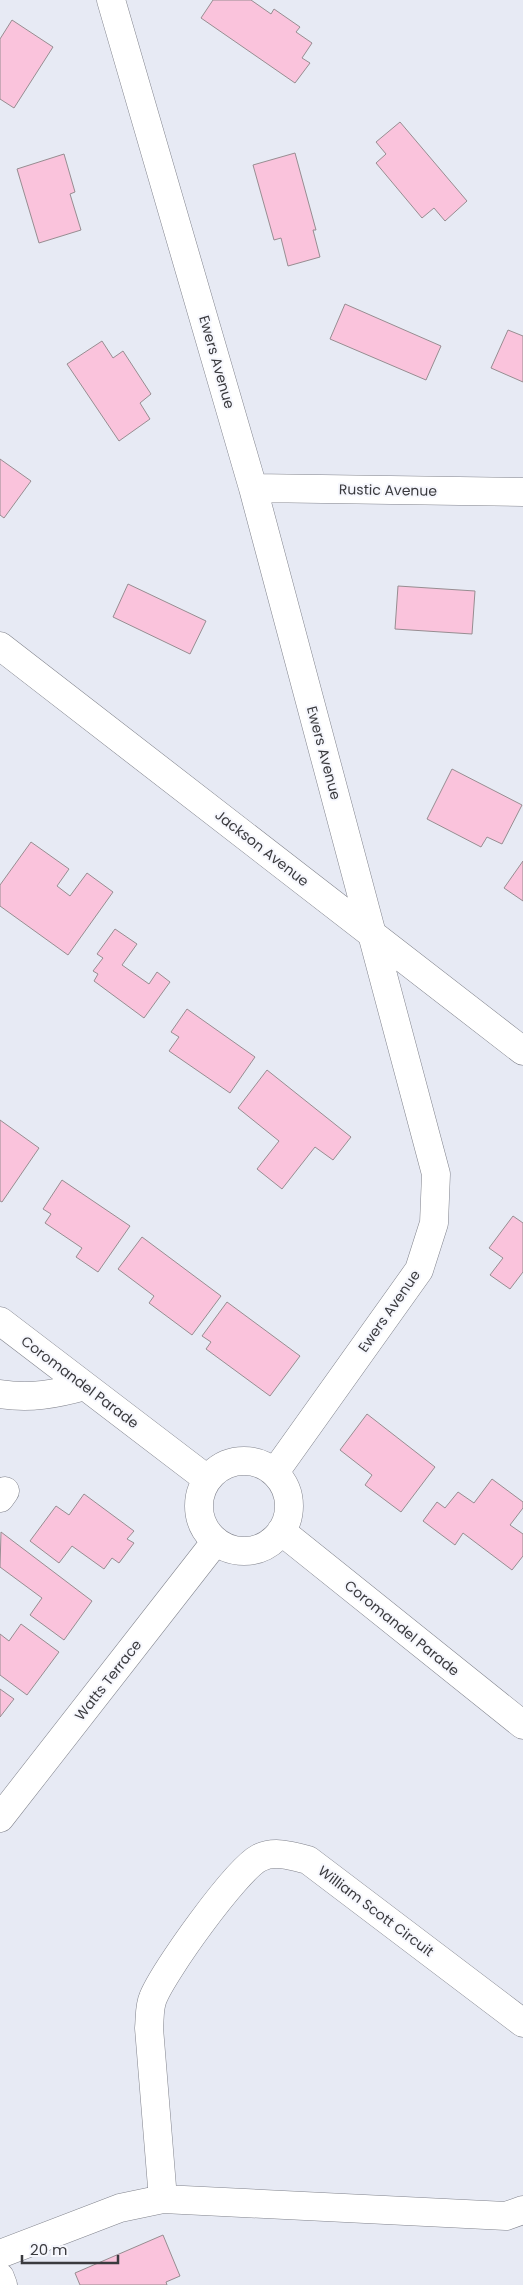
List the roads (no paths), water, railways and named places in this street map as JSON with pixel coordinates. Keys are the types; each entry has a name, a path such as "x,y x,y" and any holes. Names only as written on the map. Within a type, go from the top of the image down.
{"street":[{"name":"Ewers Avenue","path":"111,0 253,488 436,1174 434,1223 419,1270 274,1472"},
{"name":"Rustic Avenue","path":"253,488 523,492"},
{"name":"Jackson Avenue","path":"0,646 523,1051"},
{"name":"Coromandel Parade","path":"0,1321 207,1480"},
{"path":"0,1394 18,1397 48,1396 85,1386"},
{"path":"247,1460 262,1464 274,1472 283,1482 288,1494 287,1520 281,1531 264,1545 244,1551 229,1548 216,1541 207,1531 201,1519 199,1505 201,1492 207,1480 218,1468 232,1462 247,1460"},
{"name":"Coromandel Parade","path":"281,1531 523,1725"},
{"name":"Watts Terrace","path":"0,1818 216,1541"},
{"name":"William Scott Circuit","path":"164,2199 149,2028 152,2000 161,1980 189,1940 243,1870 260,1858 275,1854 308,1860 523,2023"},
{"path":"0,2254 120,2208 164,2199 506,2216 523,2210"},
{"path":"0,2277 4,2285"}]}
